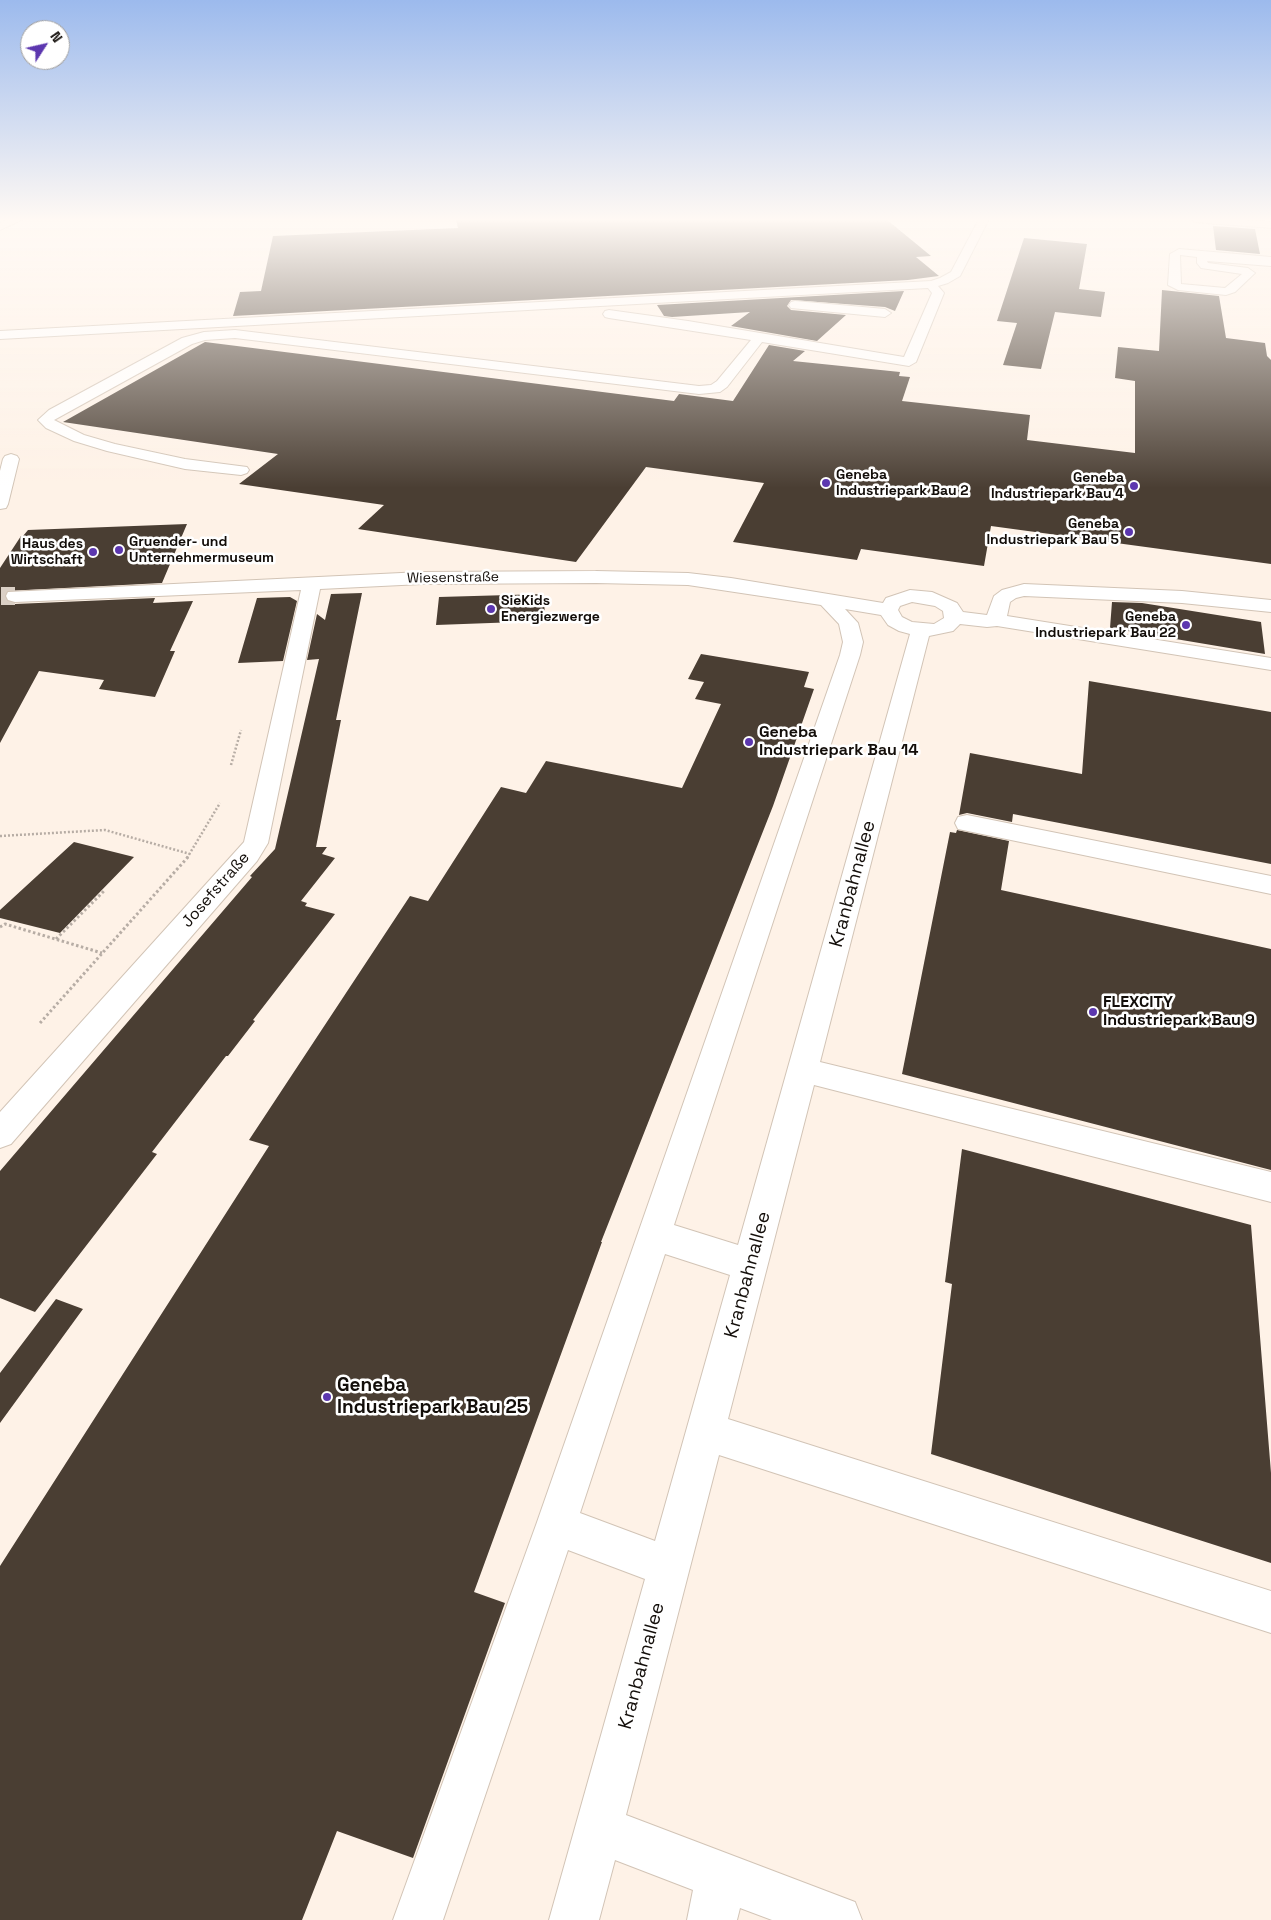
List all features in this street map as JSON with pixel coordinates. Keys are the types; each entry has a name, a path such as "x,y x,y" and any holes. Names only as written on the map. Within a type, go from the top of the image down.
{"street":[{"path":"0,335 490,309"},
{"path":"561,309 628,316 910,362 932,309"},
{"path":"624,309 628,316"},
{"path":"839,309 885,313"},
{"path":"240,470 184,464 121,450 80,438 51,425 45,420 54,413 187,341 204,336 235,334 699,390 715,389 722,384 759,338"},
{"path":"0,504 11,459"},
{"name":"Wiesenstraße","path":"5,596 422,578 596,577 688,579 731,584 888,610"},
{"name":"Josefstraße","path":"0,1134 242,862 256,843 312,584"},
{"path":"997,620 1001,600 1010,594 1024,590 1182,597 1271,606"},
{"path":"920,596 942,602 950,607 954,617 951,624 946,627 935,630 921,630 906,627 895,621 888,610 893,602 901,598 920,596"},
{"path":"418,1920 556,1525 850,655 853,642 848,623 827,600"},
{"path":"954,617 987,621 997,620 1271,664"},
{"name":"Kranbahnallee","path":"574,1920 921,630"},
{"path":"967,823 1271,885"},
{"path":"803,1070 1271,1187"},
{"path":"654,1235 750,1265"},
{"path":"706,1431 1271,1612"},
{"path":"556,1525 669,1567"},
{"path":"598,1829 716,1898 837,1920"}],"path":[{"path":"231,765 241,730"},
{"path":"40,1023 190,854 220,803"},
{"path":"0,836 105,830 190,854"},
{"path":"56,939 105,890"},
{"path":"0,927 5,924 102,953"}],"building":[{"path":"235,309 372,309 233,316"},
{"path":"659,309 790,309 846,315 817,341 731,326 750,312 664,316"},
{"path":"1001,309 1102,309 1101,317 1055,312 1041,369 1003,365 1017,323 997,321"},
{"path":"1161,309 1221,309 1226,338 1265,343 1267,356 1271,360 1271,564 991,526 984,566 861,549 857,560 733,542 764,483 646,467 576,562 358,529 384,505 239,484 278,454 63,422 205,342 674,401 679,394 733,401 769,345 805,351 793,361 900,372 899,376 910,377 902,401 1030,415 1027,440 1135,453 1135,381 1115,378 1118,347 1159,351"},
{"path":"187,524 162,583 6,591 4,595 6,601 15,604 155,598 153,603 193,601 170,651 175,651 155,697 99,689 104,680 39,671 0,743 0,568 21,536 28,530"},
{"path":"362,593 336,720 341,720 316,847 327,847 322,854 335,858 301,901 307,903 305,906 335,914 253,1020 255,1021 152,1152 157,1154 35,1312 0,1298 0,1171 275,849 319,659 307,660 317,614 325,620 331,594"},
{"name":"SieKids Energiezwerge","path":"544,594 545,621 436,625 439,597"},
{"path":"290,597 297,601 283,661 238,663 257,598"},
{"name":"Geneba Industriepark Bau 22","path":"1112,602 1142,603 1261,622 1265,654 1110,628"},
{"name":"Geneba Industriepark Bau 25","path":"701,654 809,672 804,687 814,689 773,806 601,1242 474,1592 505,1603 413,1858 337,1831 302,1920 0,1920 0,1566 269,1146 249,1140 410,896 428,901 501,787 526,793 546,761 682,788 721,704 695,699 704,682 688,679"},
{"path":"1089,681 1271,712 1271,864 1013,814 1012,822 967,813 959,815 970,753 1082,774"},
{"name":"FLEXCITY Industriepark Bau 9","path":"957,830 1009,841 1001,890 1271,949 1271,1170 902,1074 950,832 956,833"},
{"path":"74,842 134,857 60,933 0,918 0,910"},
{"path":"962,1149 1251,1225 1271,1473 1271,1563 931,1454 952,1284 945,1282"},
{"path":"56,1299 83,1309 0,1423 0,1373"}],"tunnel":[{"path":"1,596 15,596"}],"place":[{"name":"Geneba Industriepark Bau 2","path":"826,483"},
{"name":"Geneba Industriepark Bau 4","path":"1134,486"},
{"name":"Geneba Industriepark Bau 5","path":"1129,532"},
{"name":"Gruender- und Unternehmermuseum","path":"119,550"},
{"name":"Haus des Wirtschaft","path":"93,552"},
{"name":"SieKids Energiezwerge","path":"491,609"},
{"name":"Geneba Industriepark Bau 22","path":"1186,625"},
{"name":"Geneba Industriepark Bau 14","path":"749,742"},
{"name":"FLEXCITY Industriepark Bau 9","path":"1093,1012"},
{"name":"Geneba Industriepark Bau 25","path":"327,1397"}]}
